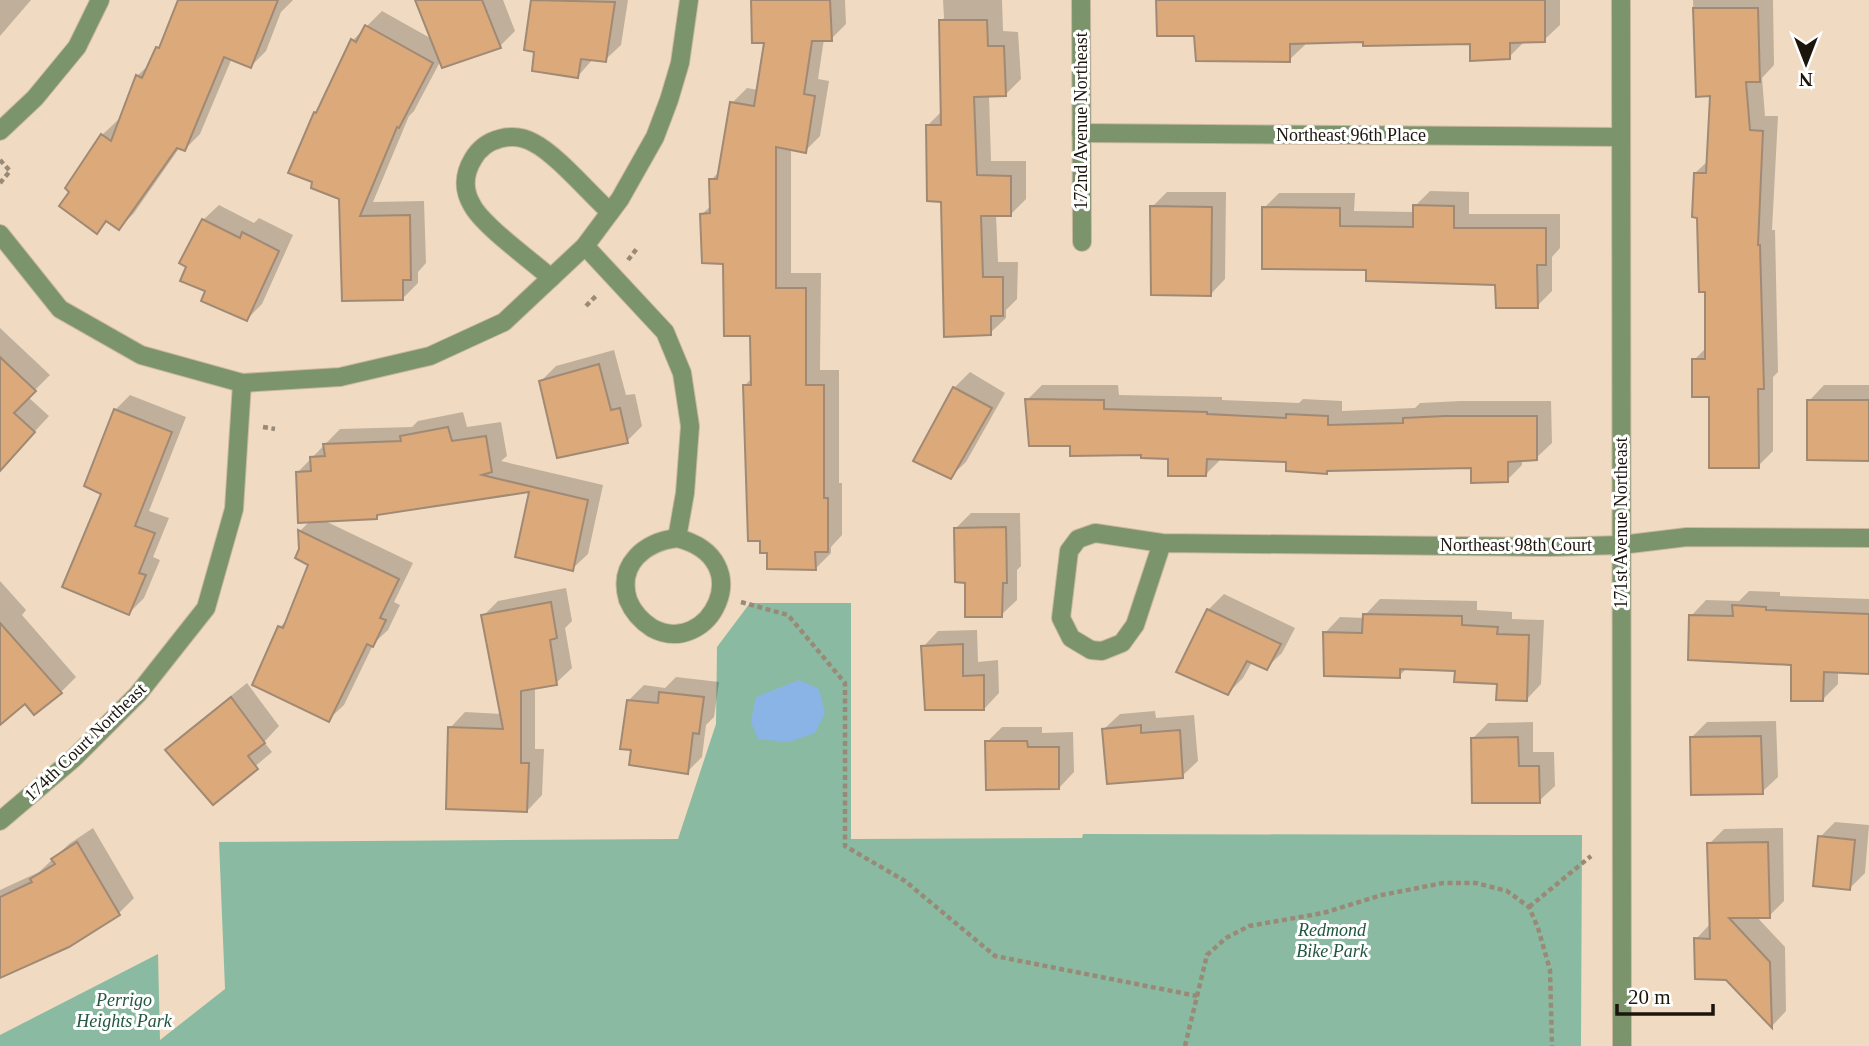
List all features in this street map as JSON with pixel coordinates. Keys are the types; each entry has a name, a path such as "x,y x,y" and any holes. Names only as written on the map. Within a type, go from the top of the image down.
{"street":[{"path":"0,131 35,98 77,47 100,0"},
{"path":"0,234 60,309 141,355 242,383 340,377 430,356 504,321 585,246 620,199 655,137 669,100 680,63 689,0"},
{"name":"172nd Avenue Northeast","path":"1080,0 1082,242"},
{"name":"171st Avenue Northeast","path":"1620,0 1622,1046"},
{"name":"Northeast 96th Place","path":"1081,133 1620,137"},
{"path":"551,278 477,214 466,190 466,177 476,154 485,145 509,137 534,142 610,212"},
{"path":"585,246 665,332 682,373 690,426 685,493 677,538"},
{"name":"174th Court Northeast","path":"1,820 73,759 138,694 205,608 234,509 242,383"},
{"name":"Northeast 98th Court","path":"1162,543 1135,625 1122,643 1102,651 1080,646 1071,638 1061,618 1067,559 1072,544 1095,533 1162,543 1550,547 1621,544 1688,537 1869,538"},
{"path":"677,538 704,549 714,561 720,574 720,596 710,617 699,626 685,632 670,633 656,630 643,622 633,611 627,597 626,582 629,568 637,555 649,545 677,538"}],"path":[{"path":"0,160 10,170 0,183"},
{"path":"720,596 788,615 845,683 845,846 905,881 995,956 1196,996"},
{"path":"1529,907 1591,856"},
{"path":"1185,1046 1207,955 1226,938 1250,926 1323,913 1382,895 1443,883 1476,883 1507,891 1529,907 1550,970 1552,1046"}],"green space":[{"path":"750,603 851,603 851,839 1082,838 1083,834 1582,835 1581,1046 0,1046 0,1035 158,954 160,1040 225,989 219,842 678,839 716,724 717,647"}],"water":[{"path":"799,680 819,689 825,713 815,733 788,742 758,739 751,722 756,697"}],"building":[{"path":"178,0 278,0 251,68 224,57 185,151 177,148 119,230 106,221 97,234 59,206 69,192 65,188 101,134 111,141 136,75 142,78 156,47 159,48"},
{"path":"415,0 482,0 501,48 442,68"},
{"path":"531,0 615,2 606,62 581,59 578,78 532,71 534,52 524,50"},
{"path":"751,0 830,0 832,41 812,41 804,94 815,96 806,153 776,147 776,288 806,288 806,385 824,385 824,498 828,498 828,552 815,552 816,570 767,569 767,553 760,553 760,541 748,541 743,385 751,385 750,336 724,336 723,264 702,263 700,214 710,213 709,179 717,179 730,102 754,106 764,43 752,43"},
{"path":"1156,0 1545,0 1545,42 1510,43 1510,59 1470,61 1470,44 1363,46 1363,42 1290,44 1290,62 1196,61 1194,36 1157,36"},
{"path":"1693,8 1758,8 1760,82 1746,82 1750,130 1763,131 1758,245 1764,389 1758,389 1759,468 1709,468 1709,397 1692,397 1692,359 1705,359 1705,292 1699,292 1697,218 1692,217 1694,173 1706,173 1710,96 1696,97"},
{"path":"939,20 987,20 988,46 1004,46 1006,96 974,97 977,175 1011,176 1011,216 981,216 983,277 1003,277 1003,316 991,316 991,335 944,337 941,202 927,201 926,125 941,125"},
{"path":"365,25 433,63 399,128 397,127 360,216 410,215 411,280 403,280 403,300 342,301 339,199 311,188 312,182 288,173 314,112 316,113 351,39 356,42"},
{"path":"1413,205 1454,206 1454,228 1546,228 1546,265 1537,265 1538,308 1496,308 1495,285 1366,281 1366,270 1262,269 1262,207 1340,208 1340,226 1413,227"},
{"path":"1150,206 1212,207 1211,296 1151,295"},
{"path":"202,219 240,238 242,232 279,251 247,321 201,301 205,291 180,281 186,267 179,263"},
{"path":"0,357 36,391 14,413 35,432 0,471"},
{"path":"599,364 611,410 620,408 628,443 557,458 539,381"},
{"path":"953,387 992,408 951,479 913,461"},
{"path":"1025,399 1104,400 1104,409 1286,418 1286,414 1328,416 1328,425 1403,423 1403,418 1445,416 1537,416 1537,460 1508,462 1508,482 1471,483 1471,468 1327,471 1327,474 1286,471 1286,462 1207,459 1206,476 1168,476 1168,459 1141,458 1141,455 1070,456 1070,446 1029,446"},
{"path":"1807,400 1869,400 1869,461 1807,460"},
{"path":"114,409 172,432 135,526 155,533 139,573 146,575 129,615 62,587 101,494 84,486"},
{"path":"448,427 452,441 486,436 492,472 482,475 588,500 573,571 515,557 529,492 377,515 377,519 298,523 296,472 311,471 310,457 325,456 323,444 401,441 400,436"},
{"path":"1006,527 1007,583 1003,583 1002,617 965,617 965,583 955,582 954,528"},
{"path":"298,530 399,579 380,618 386,620 373,647 367,644 329,722 252,685 278,626 283,628 308,565 295,558 299,549"},
{"path":"551,602 557,638 550,640 557,685 521,691 521,763 529,763 527,812 446,809 448,727 503,729 481,615"},
{"path":"1732,605 1766,607 1766,610 1869,614 1869,674 1824,672 1823,701 1791,701 1791,665 1688,660 1689,615 1733,616"},
{"path":"1207,609 1281,644 1267,670 1247,661 1228,695 1176,672"},
{"path":"1363,614 1462,616 1462,625 1498,627 1497,634 1529,635 1527,701 1496,700 1497,684 1454,682 1455,671 1400,669 1400,678 1324,676 1323,632 1362,633"},
{"path":"0,623 62,693 34,715 25,704 0,725"},
{"path":"963,644 963,676 984,675 984,710 925,710 921,646"},
{"path":"659,692 704,697 699,734 693,733 688,774 629,765 631,750 620,749 627,700 658,703"},
{"path":"231,697 265,743 248,756 258,769 213,805 165,750"},
{"path":"1141,725 1141,733 1180,730 1183,778 1107,784 1102,729"},
{"path":"1761,736 1763,794 1691,795 1690,737"},
{"path":"1518,737 1519,766 1539,766 1540,803 1472,803 1471,738"},
{"path":"985,741 1027,741 1028,747 1059,747 1059,789 986,790"},
{"path":"1818,836 1855,840 1850,890 1813,886"},
{"path":"77,842 120,915 69,947 0,978 0,897 32,882 30,879 55,864 51,859"},
{"path":"1768,842 1770,918 1729,918 1770,962 1772,1028 1726,980 1695,979 1694,938 1710,939 1707,843"}],"park label":[{"name":"Redmond Bike Park","path":"1332,940"},
{"name":"Perrigo Heights Park","path":"124,1010"}]}
